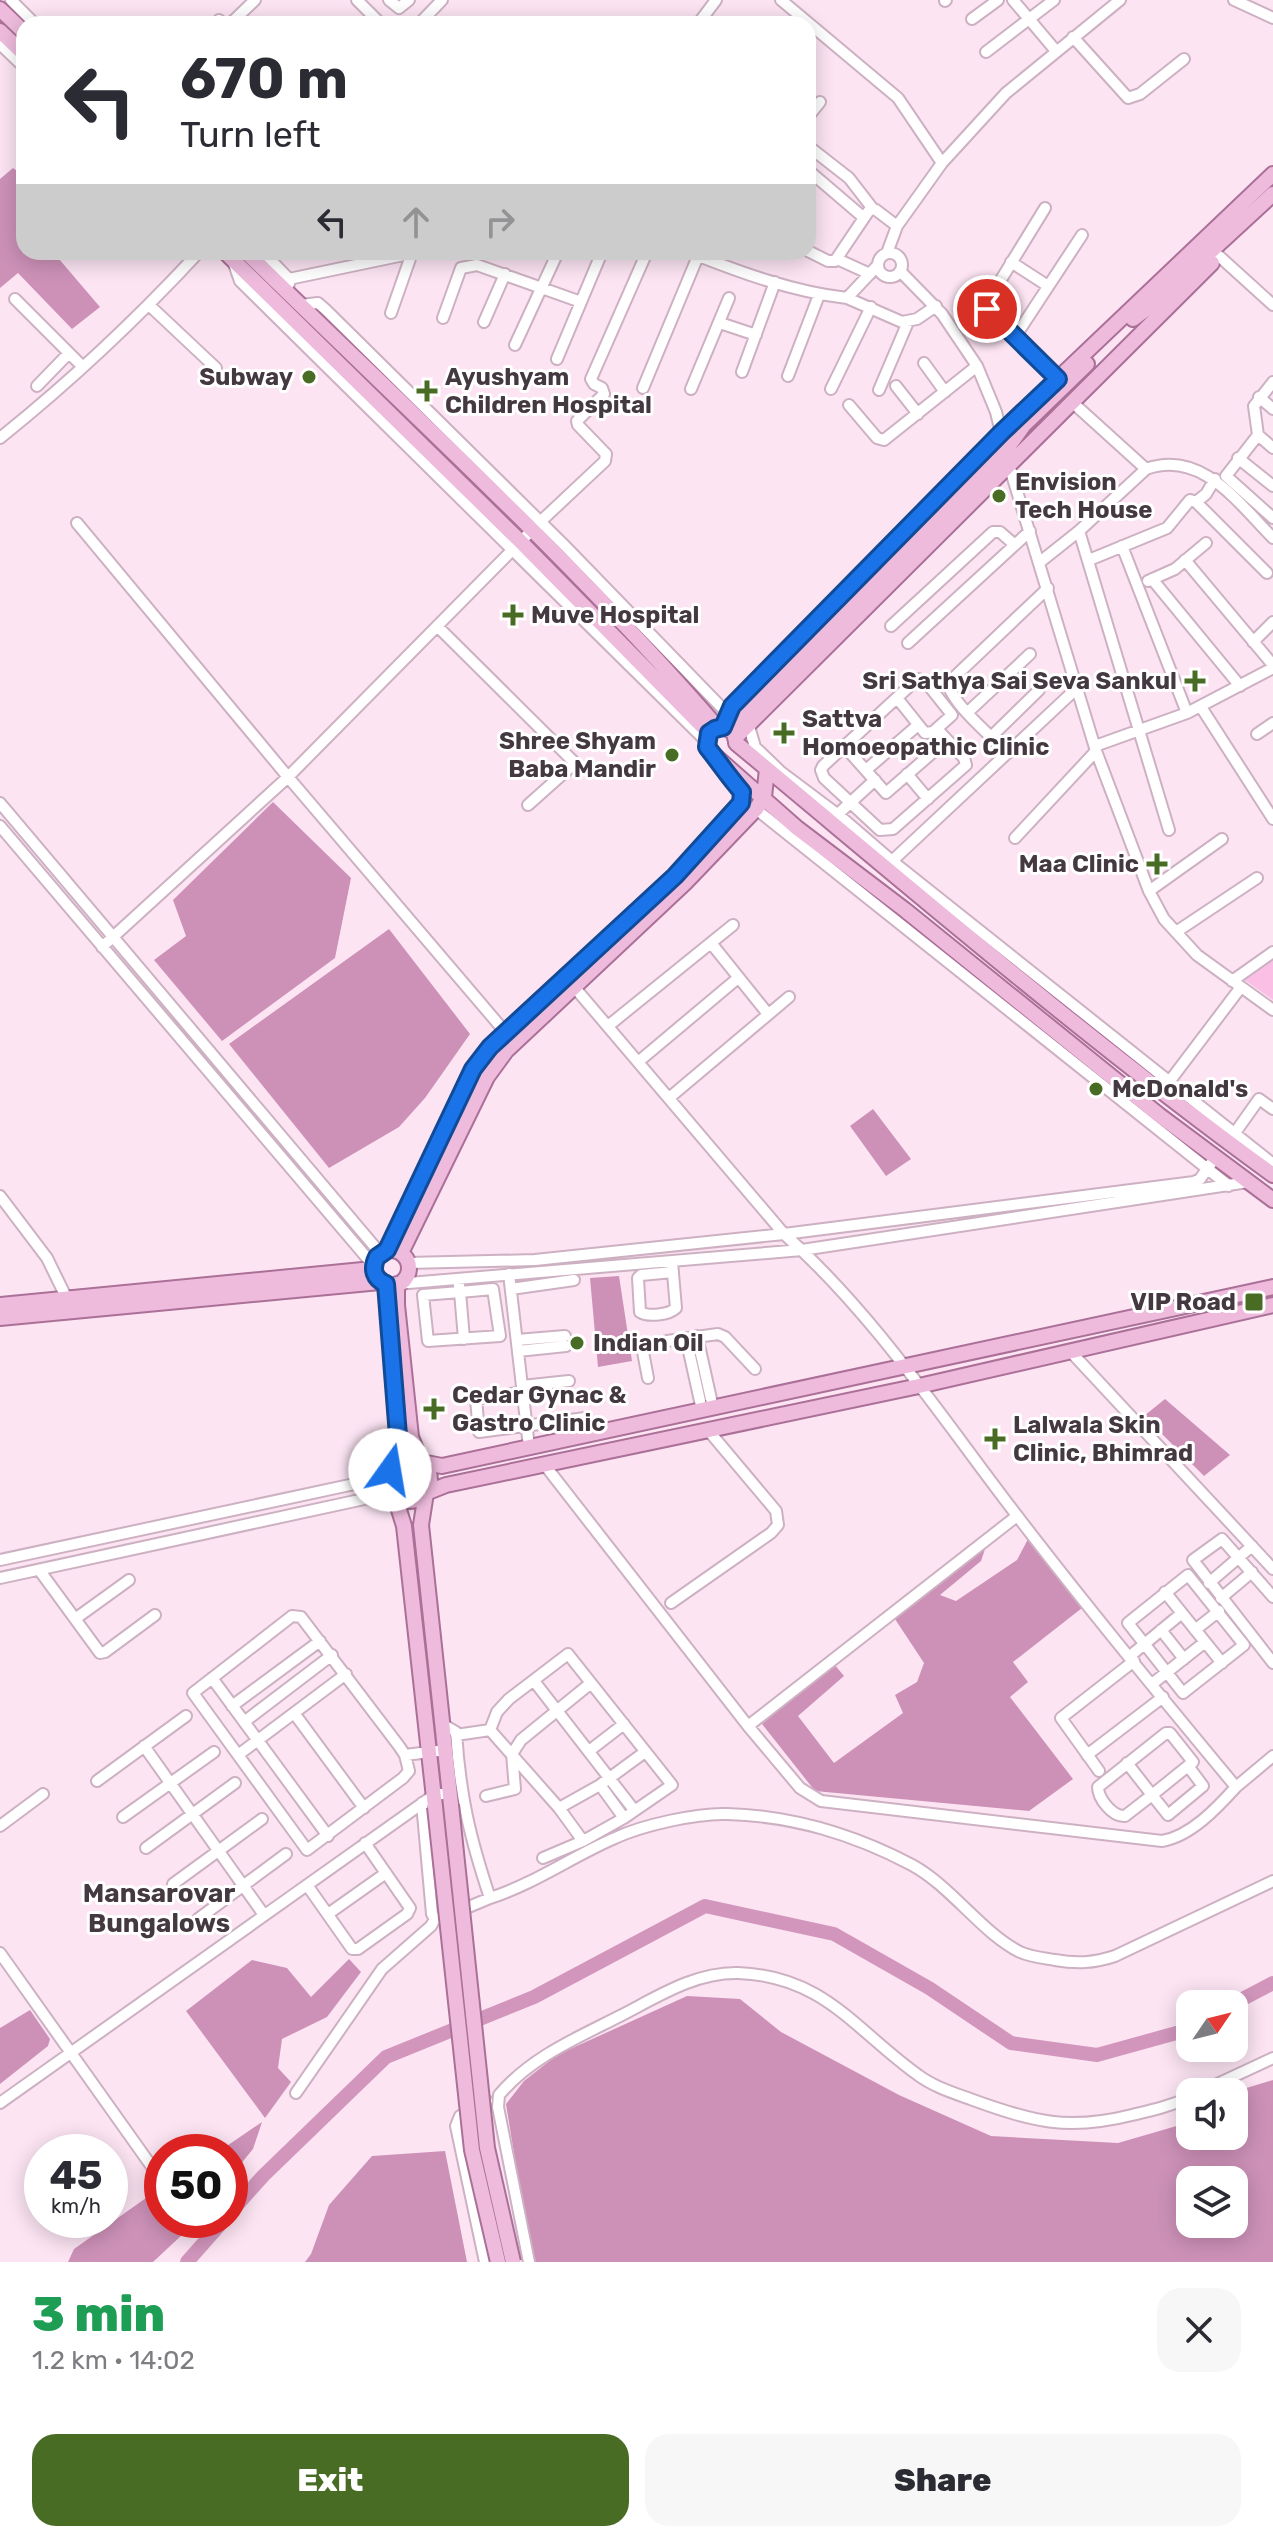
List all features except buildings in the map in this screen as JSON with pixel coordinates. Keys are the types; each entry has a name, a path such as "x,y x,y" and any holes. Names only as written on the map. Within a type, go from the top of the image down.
{"main road":[{"path":"0,9 16,24"},
{"path":"0,31 16,46"},
{"path":"513,2262 487,2148 421,1525 429,1474 411,1437 397,1305 387,1267 487,1077 506,1051 741,803 742,792 721,768 722,737 1002,432 1273,174"},
{"path":"722,737 748,723 1007,457 1017,437 1030,433 1147,316 1157,301 1273,194"},
{"path":"722,737 778,677 1007,457 1072,402 1273,205"},
{"path":"240,260 517,547 722,737 767,769 1273,1171"},
{"path":"244,260 288,286 301,305 536,526 667,668 722,737 760,803 797,828 1211,1164 1248,1182 1273,1200"},
{"path":"498,2262 472,2150 430,1801 429,1756 404,1526 388,1484 395,1465 387,1267 473,1069 490,1047 570,983 685,883 760,803 767,769"},
{"path":"0,1318 70,1304 387,1267"},
{"path":"395,1465 414,1459 442,1466 1273,1287"},
{"path":"0,1305 70,1304"},
{"path":"395,1497 414,1500 446,1485 919,1386 1273,1305"}],"street":[{"path":"11,0 27,16"},
{"path":"233,16 255,0"},
{"path":"357,0 373,16"},
{"path":"389,0 399,8 409,0"},
{"path":"427,16 442,0"},
{"path":"781,0 800,16"},
{"path":"972,19 998,0"},
{"path":"1013,0 1056,51"},
{"path":"986,52 1054,0"},
{"path":"847,298 887,253 897,226 942,163 1006,93 1120,0"},
{"path":"1234,0 1273,18"},
{"path":"1257,10 1265,0"},
{"path":"816,29 898,98 942,163"},
{"path":"1073,37 1128,98 1140,94 1184,59"},
{"path":"0,44 16,59"},
{"path":"816,107 820,102"},
{"path":"816,152 849,178 873,209 897,226"},
{"path":"816,177 863,217"},
{"path":"1045,208 986,304 991,314 1058,379"},
{"path":"837,259 867,211 873,209"},
{"path":"1015,337 1082,235"},
{"path":"816,255 828,261 837,259 874,270 887,277 894,276 902,264 898,257 887,253"},
{"path":"1219,256 1273,305"},
{"path":"0,438 83,367 191,260"},
{"path":"269,260 288,286 388,260"},
{"path":"391,313 412,260"},
{"path":"515,345 555,260"},
{"path":"557,359 599,260"},
{"path":"102,947 288,777 607,458 605,451 577,421 604,394 602,388 592,382 592,376 643,260"},
{"path":"643,388 691,260"},
{"path":"711,260 819,295 847,298 908,322"},
{"path":"1011,262 1048,286"},
{"path":"443,318 461,268 477,265 581,302"},
{"path":"900,271 936,306 977,366 1002,432 1096,748 1149,891 1164,919 1197,955 1273,1010"},
{"path":"484,322 505,274"},
{"path":"742,372 775,282"},
{"path":"788,376 819,295"},
{"path":"691,389 729,298"},
{"path":"15,299 83,367"},
{"path":"149,305 216,368"},
{"path":"879,390 908,322 936,306"},
{"path":"831,389 871,307"},
{"path":"720,323 756,335"},
{"path":"37,386 69,353"},
{"path":"924,363 945,392"},
{"path":"849,405 880,440 887,439 977,366"},
{"path":"1273,382 1254,406 1258,435 1273,448"},
{"path":"896,386 918,414"},
{"path":"1259,397 1273,409"},
{"path":"1072,402 1146,469"},
{"path":"1258,435 1226,474 1227,479 1273,518"},
{"path":"1238,458 1273,486"},
{"path":"1040,562 1079,531 1146,469 1163,464 1206,473 1215,479 1273,538"},
{"path":"1196,502 1206,494 1215,479"},
{"path":"1089,560 1170,526 1187,501 1196,502 1267,573"},
{"path":"77,523 506,1033"},
{"path":"908,643 1030,531"},
{"path":"1079,531 1169,830"},
{"path":"891,626 993,532 1000,532 1015,545"},
{"path":"1138,584 1170,572 1206,543"},
{"path":"1122,546 1187,713"},
{"path":"1015,838 1096,748 1201,707 1273,667 1185,560"},
{"path":"1152,579 1240,686"},
{"path":"1008,753 968,712 948,683 1048,588"},
{"path":"1253,642 1273,622"},
{"path":"438,627 575,763 528,805"},
{"path":"968,712 1030,654"},
{"path":"897,698 925,733 937,729 950,718 951,712 925,681 918,679 897,698 821,770 824,778 884,831 893,829 966,765 964,758 937,729"},
{"path":"892,861 1077,688"},
{"path":"991,737 1039,690"},
{"path":"1201,707 1273,819"},
{"path":"748,723 755,747 781,772 838,814 942,907"},
{"path":"1257,734 1273,723"},
{"path":"866,770 918,725"},
{"path":"845,747 886,793 947,740"},
{"path":"907,774 928,799"},
{"path":"838,814 875,780"},
{"path":"0,803 387,1267"},
{"path":"0,826 102,947 387,1267 458,1279 673,1267 1248,1182"},
{"path":"1149,891 1222,839"},
{"path":"1176,932 1257,878"},
{"path":"608,1026 733,925"},
{"path":"711,943 768,1014"},
{"path":"1166,1086 1237,984 1273,952"},
{"path":"638,1062 738,978"},
{"path":"570,983 784,1234 802,1250 905,1366 1017,1516 1236,1787"},
{"path":"669,1098 789,997"},
{"path":"1231,1138 1259,1099 1273,1109"},
{"path":"387,1267 535,1260 784,1234 1194,1182 1211,1164 1229,1186"},
{"path":"0,1196 47,1258 70,1304"},
{"path":"673,1267 676,1308 671,1312 645,1315 640,1312 638,1278 673,1267"},
{"path":"509,1274 529,1447"},
{"path":"458,1279 464,1339"},
{"path":"511,1289 574,1280"},
{"path":"493,1289 500,1336 428,1341 423,1295 460,1292 493,1289"},
{"path":"648,1378 643,1352 645,1347 718,1334 725,1337 755,1369"},
{"path":"691,1337 707,1409"},
{"path":"517,1346 566,1341"},
{"path":"1071,1352 1273,1569"},
{"path":"569,1381 476,1399 479,1432 585,1418"},
{"path":"671,1603 778,1525 776,1511 708,1430"},
{"path":"544,1464 748,1726 800,1788 821,1801 1162,1841 1181,1835 1215,1810 1236,1787 1273,1756"},
{"path":"0,1560 373,1480 395,1465"},
{"path":"0,1578 378,1496 395,1497"},
{"path":"748,1726 1017,1516"},
{"path":"1273,1597 1224,1540 1220,1539 1194,1558 1194,1564 1273,1663"},
{"path":"1209,1583 1252,1546"},
{"path":"40,1571 98,1651 103,1653 155,1615"},
{"path":"1221,1598 1252,1572"},
{"path":"1190,1575 1244,1645 1185,1692 1128,1622 1165,1592 1190,1575"},
{"path":"75,1619 129,1580"},
{"path":"1165,1592 1222,1663"},
{"path":"1195,1630 1219,1611"},
{"path":"1099,1771 1062,1722 1062,1717 1182,1613"},
{"path":"292,1616 301,1617 332,1655 406,1759 407,1774 307,1850 193,1693 292,1616"},
{"path":"1161,1630 1184,1659"},
{"path":"232,1706 320,1641"},
{"path":"1152,1684 1205,1642"},
{"path":"490,1730 497,1712 509,1699 568,1654 672,1785 624,1818 583,1841 543,1858"},
{"path":"244,1722 332,1655"},
{"path":"238,1755 346,1674"},
{"path":"212,1678 328,1836"},
{"path":"534,1681 634,1810"},
{"path":"486,1796 515,1789 512,1754 521,1740 591,1683"},
{"path":"1087,1755 1163,1697"},
{"path":"294,1713 364,1808"},
{"path":"97,1781 186,1716"},
{"path":"589,1751 624,1724"},
{"path":"444,1725 456,1735 458,1779 465,1813 490,1898"},
{"path":"456,1735 490,1730"},
{"path":"490,1730 559,1808 583,1841"},
{"path":"1127,1763 1152,1795 1166,1814 1170,1815 1202,1788 1191,1764 1168,1732 1127,1763 1096,1789 1114,1814 1125,1816 1152,1795 1191,1764 1206,1751"},
{"path":"144,1746 264,1915"},
{"path":"123,1817 214,1752"},
{"path":"559,1808 600,1785 645,1752"},
{"path":"406,1759 446,1753"},
{"path":"146,1848 235,1783"},
{"path":"600,1785 624,1818"},
{"path":"0,1826 43,1794"},
{"path":"0,2103 365,1843 430,1801 450,1799"},
{"path":"430,1801 432,1914 435,1919"},
{"path":"296,2093 382,1969 435,1919 551,1872 623,1835 687,1818 714,1814 802,1823 840,1832 924,1872 1013,1948 1030,1956 1068,1963 1092,1962 1115,1956 1273,1881"},
{"path":"173,1884 262,1819"},
{"path":"307,1885 352,1949 358,1949 410,1910 365,1843"},
{"path":"198,1919 286,1854"},
{"path":"328,1914 386,1873"},
{"path":"0,1953 144,2155"},
{"path":"485,2262 456,2126 460,2116 499,2095 536,2060 674,1988 703,1977 736,1973 770,1976 799,1985 839,2008 928,2082 1020,2116 1071,2125 1102,2122 1176,2102"},
{"path":"1230,2078 1273,2058"},
{"path":"499,2095 498,2107 529,2262"}],"shaded area":[{"path":"13,168 16,170 16,260 60,260 100,307 72,329 18,273 0,288 0,179"},
{"path":"273,802 351,878 335,958 222,1041 154,960 186,936 173,900"},
{"path":"389,929 470,1034 425,1098 399,1127 329,1168 229,1044"},
{"path":"1273,952 1273,1000 1239,976"},
{"path":"873,1109 911,1159 886,1176 850,1126"},
{"path":"619,1276 632,1361 598,1367 590,1278"},
{"path":"1165,1399 1230,1455 1204,1476 1144,1416"},
{"path":"1028,1539 1082,1608 1013,1662 1028,1682 1010,1697 1073,1779 1029,1811 815,1791 762,1724 834,1664 844,1676 798,1716 834,1763 903,1713 895,1695 917,1682 924,1663 893,1616 986,1546 981,1561 940,1595 956,1601 1017,1560"},
{"path":"349,1959 361,1972 327,2017 282,2039 278,2068 291,2082 265,2118 186,2011 252,1960 287,1968 311,1997"},
{"path":"687,1996 740,1999 781,2032 899,2095 991,2136 1118,2143 1176,2126 1176,2150 1248,2150 1248,2088 1273,2080 1273,2262 535,2262 525,2221 506,2104 524,2081 557,2055"},
{"path":"30,2010 50,2039 48,2046 0,2084 0,2028"},
{"path":"262,2122 248,2155 248,2134 244,2134"},
{"path":"445,2151 467,2262 305,2262 311,2254 329,2205 372,2156"},
{"path":"144,2199 144,2238 179,2238 153,2262 68,2262 74,2249 90,2238 128,2238 128,2211"}],"waterway":[{"path":"248,2193 386,2057 534,1997 705,1906 834,1934 929,1988 1011,2043 1097,2055 1176,2033"},
{"path":"1248,1996 1273,1983"},
{"path":"187,2262 208,2238"}],"place":[{"name":"Subway","path":"309,377"},
{"name":"Ayushyam Children Hospital","path":"427,391"},
{"name":"Envision Tech House","path":"999,496"},
{"name":"Muve Hospital","path":"513,615"},
{"name":"Sri Sathya Sai Seva Sankul","path":"1195,681"},
{"name":"Sattva Homoeopathic Clinic","path":"784,733"},
{"name":"Shree Shyam Baba Mandir","path":"672,755"},
{"name":"Maa Clinic","path":"1157,864"},
{"name":"McDonald's","path":"1096,1089"},
{"name":"VIP Road","path":"1254,1302"},
{"name":"Indian Oil","path":"577,1343"},
{"name":"Cedar Gynac & Gastro Clinic","path":"434,1409"},
{"name":"Lalwala Skin Clinic, Bhimrad","path":"995,1439"}],"district":[{"name":"Mansarovar Bungalows","path":"159,1908"}],"route":[{"path":"390,1470 400,1461 386,1284 377,1279 373,1266 380,1253 387,1250 473,1069 490,1047 675,876 741,803 742,792 707,747 709,733 723,727 732,706 1058,379 987,309"}]}
